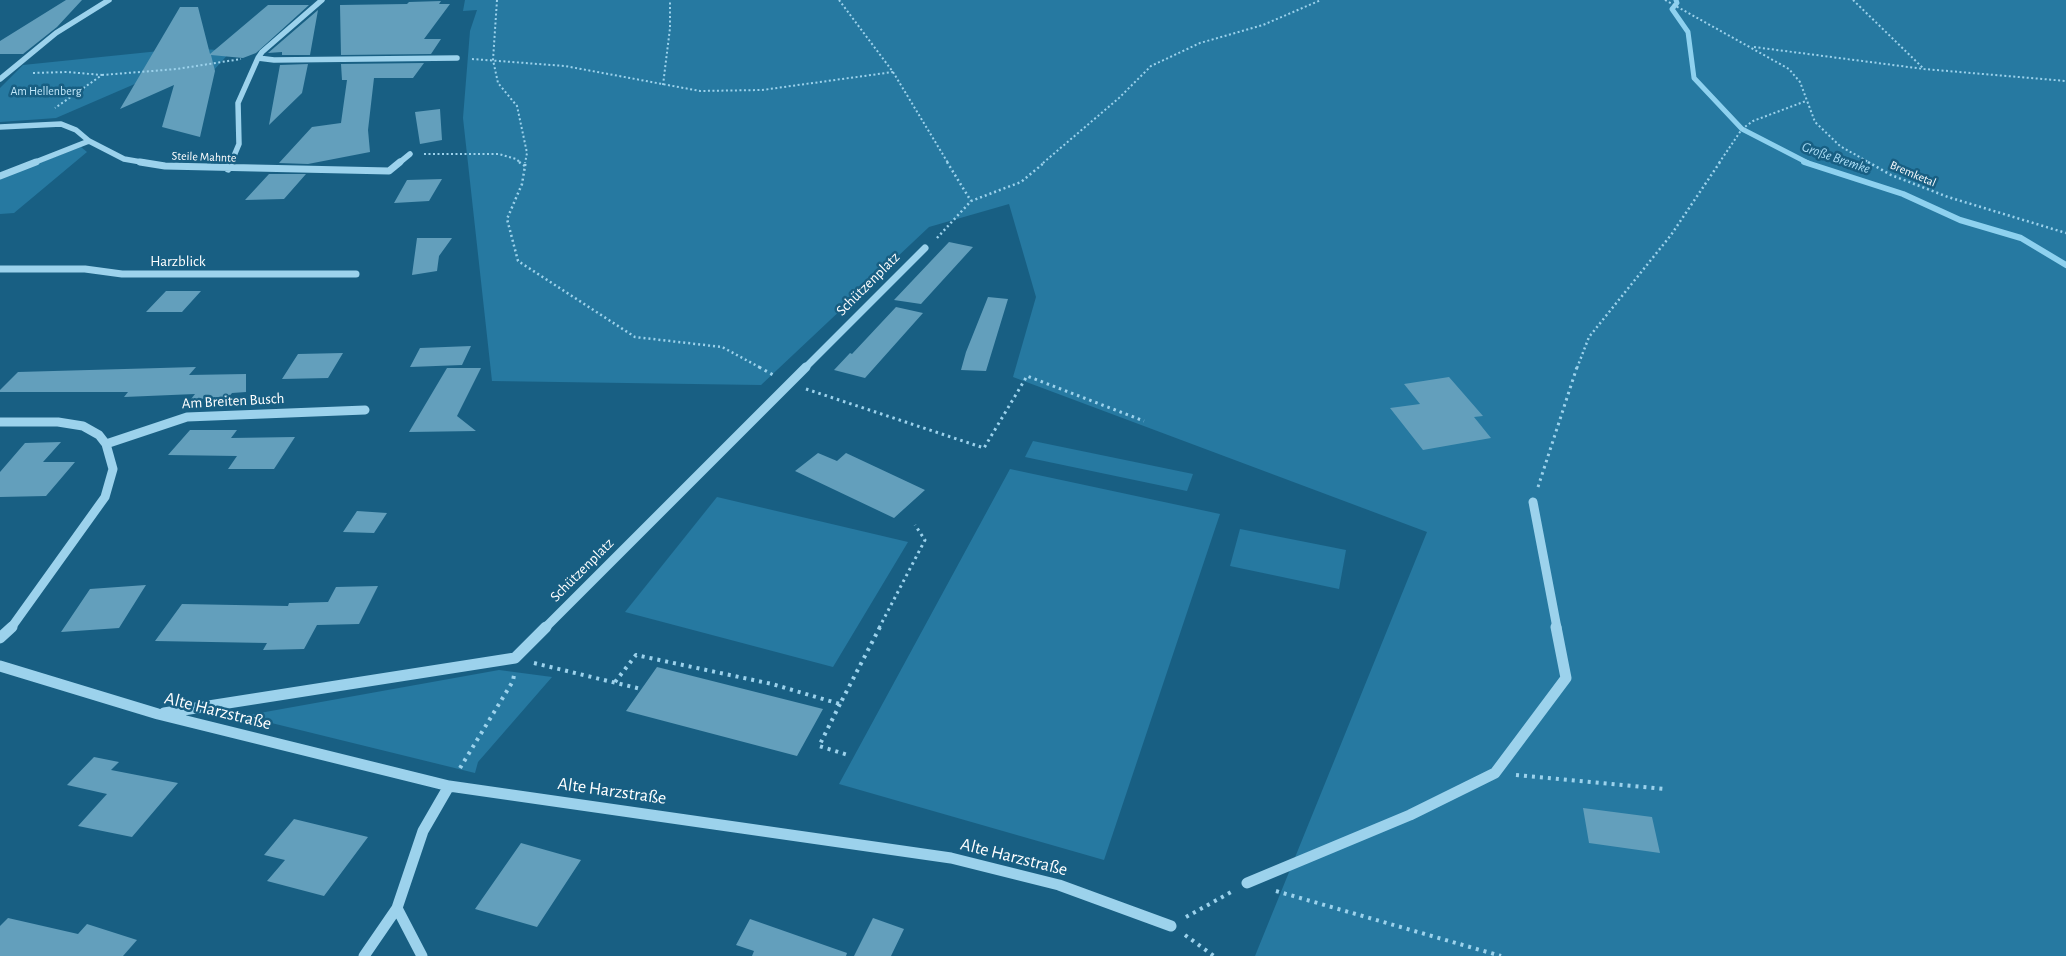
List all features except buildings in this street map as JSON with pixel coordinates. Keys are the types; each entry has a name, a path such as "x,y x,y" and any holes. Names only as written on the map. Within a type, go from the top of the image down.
{"street":[{"path":"2,77 56,33 109,0"},
{"path":"228,169 239,144 238,103 258,58 262,52 322,0"},
{"path":"258,58 274,60 457,58"},
{"name":"Steile Mahnte","path":"0,127 61,124 76,130 89,141 124,159 165,166 228,169 389,171 410,154"},
{"path":"0,176 89,141"},
{"name":"Schützenplatz","path":"516,658 925,248"},
{"name":"Harzblick","path":"0,269 85,269 122,274 356,274"},
{"name":"Am Breiten Busch","path":"106,444 187,417 366,410"},
{"path":"0,422 58,422 83,426 98,435 106,444 114,469 105,498 17,622 0,638"},
{"path":"1247,883 1410,815 1496,773 1566,678 1534,502"},
{"path":"158,714 516,658"},
{"name":"Alte Harzstraße","path":"0,666 158,714 449,786 951,858 1059,885 1171,926"},
{"path":"364,956 397,908 423,831 449,786"},
{"path":"397,908 422,956"}],"path":[{"path":"497,0 493,60 498,84 517,106 527,153 522,184 507,220 518,261 635,337 722,347 789,383 984,448 1027,376 1144,421"},
{"path":"663,85 670,28 670,0"},
{"path":"840,0 893,72 971,201"},
{"path":"925,248 946,230 971,201 1020,182 1119,98 1151,66 1200,43 1263,25 1321,0"},
{"name":"Bremketal","path":"1665,0 1789,69 1800,82 1815,122 1840,146 1891,175 1948,197 2066,233"},
{"path":"1853,0 1924,69"},
{"path":"1750,46 1924,69 2066,81"},
{"path":"2,77 67,72 102,75 178,69 258,58"},
{"path":"457,58 565,66 700,91 762,90 893,72"},
{"path":"32,124 102,75"},
{"path":"1534,502 1566,398 1589,337 1671,235 1742,129 1753,120 1806,101"},
{"path":"410,154 500,154 516,160 525,166"},
{"path":"848,755 819,746 925,540 916,525"},
{"path":"615,682 636,655 772,684 840,704"},
{"path":"449,786 514,681 516,658 641,689"},
{"path":"1496,773 1664,789"},
{"path":"1214,956 1171,926 1247,883 1501,956"}],"green space":[{"path":"465,0 2066,0 2066,956 1255,956 1427,532 1013,377 1036,297 1009,204 929,227 761,385 492,381 463,118 470,31 477,10 463,11"},
{"name":"Am Hellenberg","path":"189,48 231,51 213,71 144,80 56,118 0,122 0,88 23,65"},
{"path":"81,147 87,152 14,213 0,214 0,178"},
{"path":"1033,441 1193,474 1187,491 1025,457"},
{"path":"1010,469 1220,514 1104,860 839,784"},
{"path":"717,497 908,542 833,667 625,612"},
{"path":"1240,529 1346,550 1339,589 1230,566"},
{"path":"499,670 552,677 478,762 475,773 243,716"}],"waterway":[{"name":"Große Bremke","path":"1676,0 1677,3 1672,9 1688,32 1694,78 1742,129 1808,163"},
{"name":"Große Bremke","path":"1804,162 1903,194 1960,220 2021,238 2066,265"}]}
